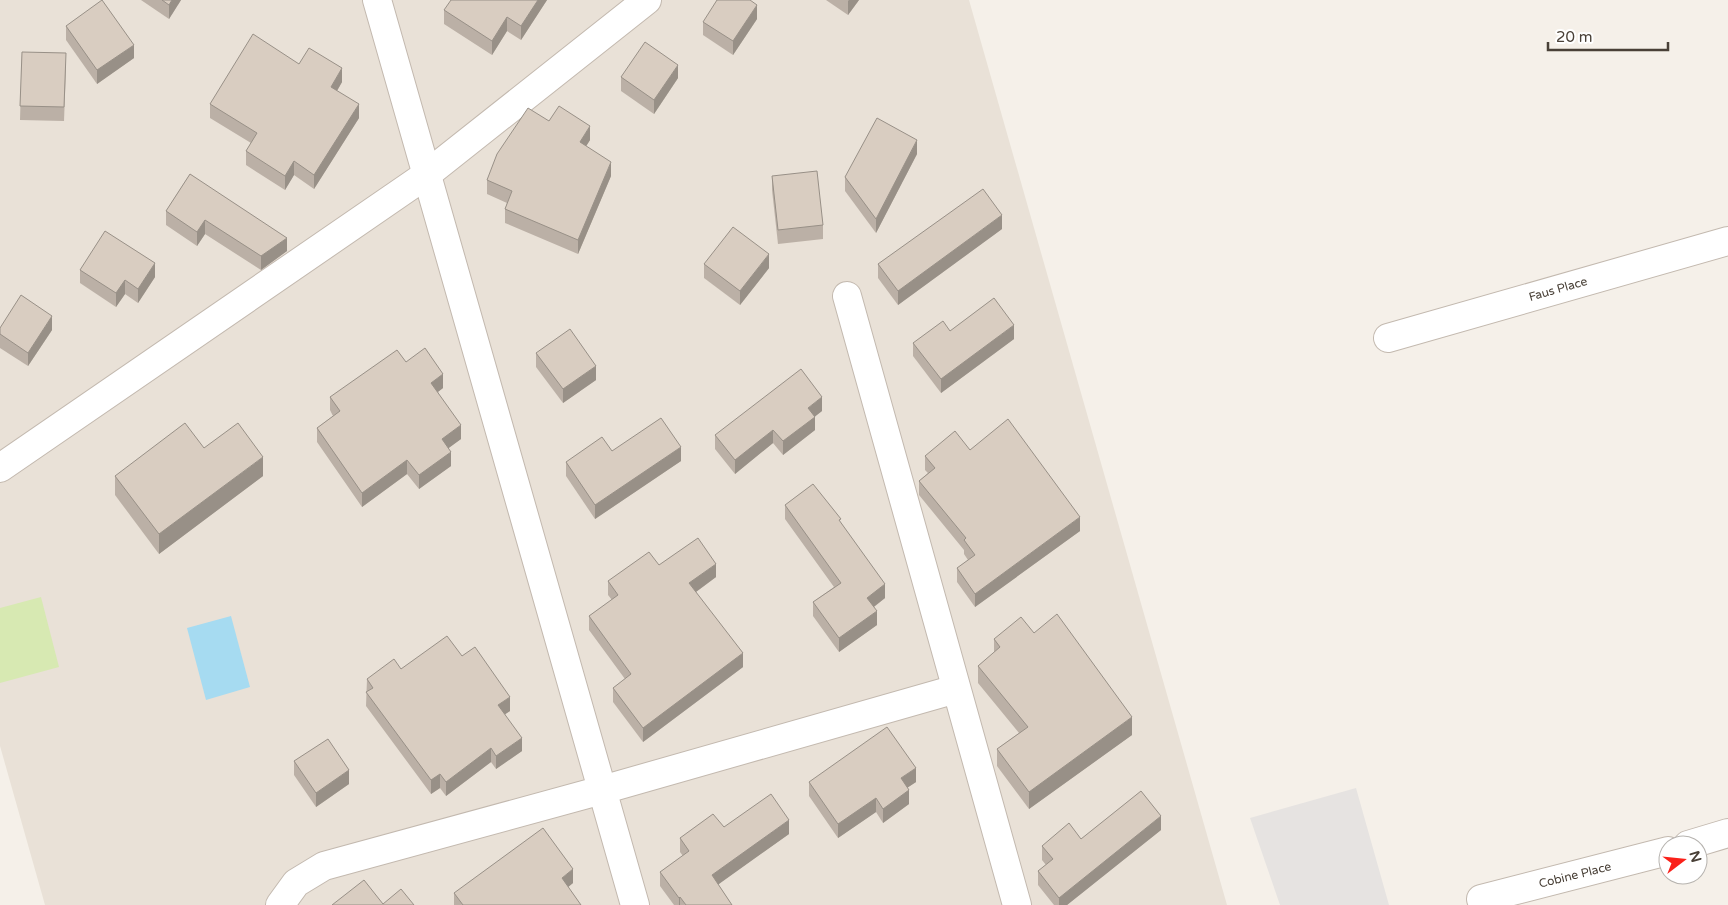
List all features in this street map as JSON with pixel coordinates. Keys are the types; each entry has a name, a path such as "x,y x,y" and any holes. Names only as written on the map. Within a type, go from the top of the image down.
{"street":[{"path":"377,0 634,905"},
{"path":"0,468 426,174 647,0"},
{"name":"Faus Place","path":"1388,338 1728,241"},
{"path":"846,296 1017,905"},
{"path":"280,905 296,883 324,866 602,790 956,688"},
{"path":"1708,839 1728,833"},
{"name":"Cobine Place","path":"1481,898 1658,854"}],"shaded area":[{"path":"0,0 969,0 1227,905 45,905 0,746"},
{"path":"1356,788 1389,905 1280,905 1250,818"}],"green space":[{"path":"41,597 59,667 0,683 0,608"}],"water":[{"path":"231,616 250,687 206,700 187,628"}],"building":[{"path":"102,0 134,45 97,70 66,26"},
{"path":"162,0 172,0 169,5"},
{"path":"451,0 538,0 521,26 507,17 492,41 444,10"},
{"path":"717,0 750,0 757,5 733,41 703,22"},
{"path":"253,34 299,64 309,48 342,68 331,87 359,104 314,175 294,161 285,176 246,151 257,133 210,104"},
{"path":"645,42 678,65 654,100 621,77"},
{"path":"22,52 66,53 64,107 20,106"},
{"path":"559,106 590,126 580,142 611,162 578,240 505,209 512,191 487,180 497,154 528,108 549,121"},
{"path":"877,118 917,140 876,219 845,177"},
{"path":"817,171 823,225 778,230 772,176"},
{"path":"190,174 287,238 261,256 205,220 197,232 166,211"},
{"path":"983,189 1002,215 898,291 878,264"},
{"path":"733,227 769,254 740,291 704,264"},
{"path":"105,231 155,263 138,289 125,280 116,293 80,270"},
{"path":"21,295 52,316 28,353 0,334 0,328"},
{"path":"994,298 1014,325 941,379 913,343 943,321 950,331"},
{"path":"570,329 596,366 563,389 536,353"},
{"path":"425,348 443,374 431,383 461,425 442,439 451,452 419,475 407,460 362,493 317,428 340,411 330,397 397,350 406,362"},
{"path":"801,369 822,397 808,408 815,417 783,441 773,430 735,460 715,435"},
{"path":"661,418 681,447 595,505 566,462 602,437 612,451"},
{"path":"1008,419 1080,517 975,594 957,568 975,555 964,540 966,538 919,481 935,468 925,456 955,431 970,450"},
{"path":"185,423 204,448 238,423 263,457 159,534 115,476"},
{"path":"813,484 841,519 839,520 885,584 867,598 877,611 839,638 813,602 841,583 785,505"},
{"path":"698,538 716,564 689,583 743,653 643,728 613,688 631,674 589,616 618,595 608,581 649,552 659,565"},
{"path":"1057,614 1132,717 1029,792 997,749 1028,727 978,666 1000,647 994,639 1021,617 1034,633"},
{"path":"447,636 462,656 475,647 510,697 498,705 522,738 496,756 491,748 446,782 440,774 431,780 366,692 373,688 367,679 394,659 401,669"},
{"path":"887,727 916,768 901,778 909,790 883,809 876,798 838,824 809,782"},
{"path":"328,739 349,770 316,793 294,761"},
{"path":"1141,791 1161,816 1059,898 1038,871 1053,859 1042,846 1069,823 1081,839"},
{"path":"771,794 789,820 712,875 732,905 686,905 660,872 689,851 680,838 713,814 724,827"},
{"path":"543,828 573,869 562,878 581,905 463,905 454,893"},
{"path":"364,880 383,904 401,889 414,905 332,905"}]}
